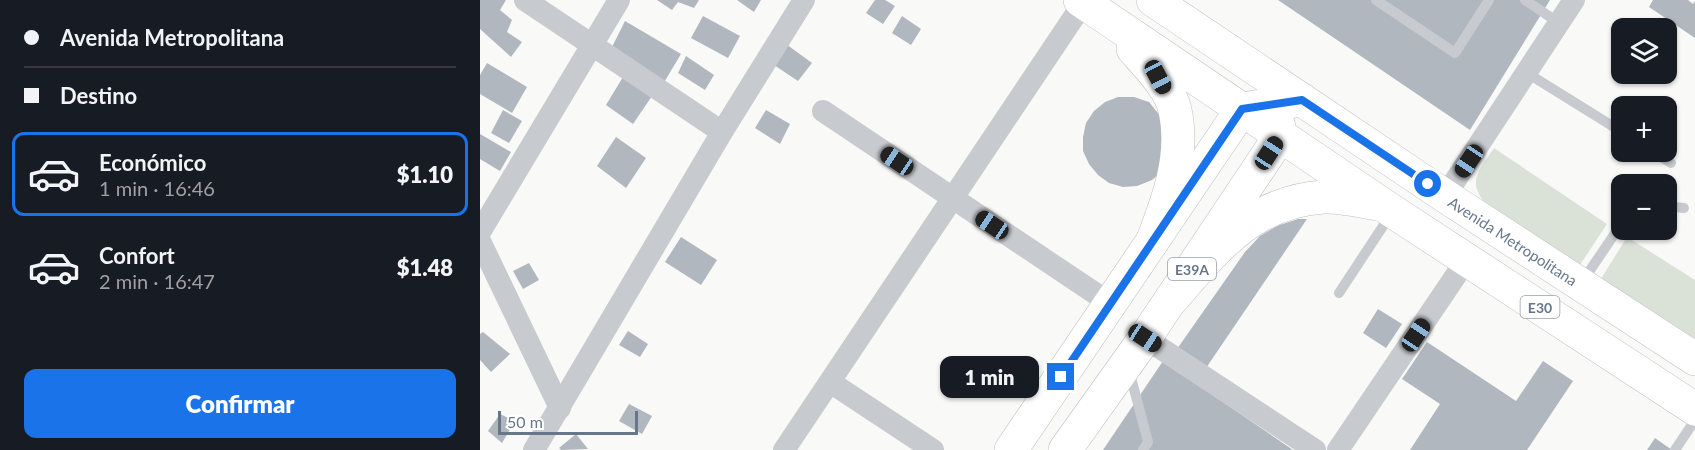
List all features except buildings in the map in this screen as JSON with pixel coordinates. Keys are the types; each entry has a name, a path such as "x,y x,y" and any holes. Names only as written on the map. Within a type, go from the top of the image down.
{"main road":[{"name":"Avenida Metropolitana","path":"1153,0 1273,105 1445,196 1695,359"},
{"name":"E30","path":"1082,1 1273,105 1389,208 1695,409"},
{"path":"1082,1 1123,39 1158,77 1175,109 1178,148 1172,190 1152,242"},
{"name":"E39A","path":"1011,450 1152,242 1273,105"},
{"name":"E39A","path":"1065,450 1172,299 1273,105"},
{"path":"1172,299 1220,245 1270,209 1290,202 1325,197 1348,199 1389,208"},
{"path":"1610,354 1634,318"}],"street":[{"path":"525,0 722,132"},
{"path":"480,232 619,0"},
{"path":"534,450 722,132 804,0"},
{"path":"1445,196 1574,0"},
{"path":"784,450 953,199 1082,1"},
{"path":"823,111 1111,304"},
{"path":"480,242 560,408"},
{"path":"1338,450 1467,259"},
{"path":"1137,351 1315,450"},
{"path":"830,382 933,450"}],"lane":[{"path":"1376,0 1455,53 1489,0"},
{"path":"1524,0 1559,22"},
{"path":"1527,72 1611,125"},
{"path":"1677,207 1684,208"},
{"path":"1339,292 1389,208"},
{"path":"1580,285 1611,240"},
{"path":"1137,351 1148,442 1143,450"},
{"path":"1675,450 1695,420"}],"shaded area":[{"path":"1494,148 1607,224 1578,268 1489,208 1482,199 1476,178"},
{"path":"1625,240 1632,240 1695,280 1695,343 1599,282"}],"route":[{"path":"1061,377 1242,109 1302,100 1428,184"}]}
